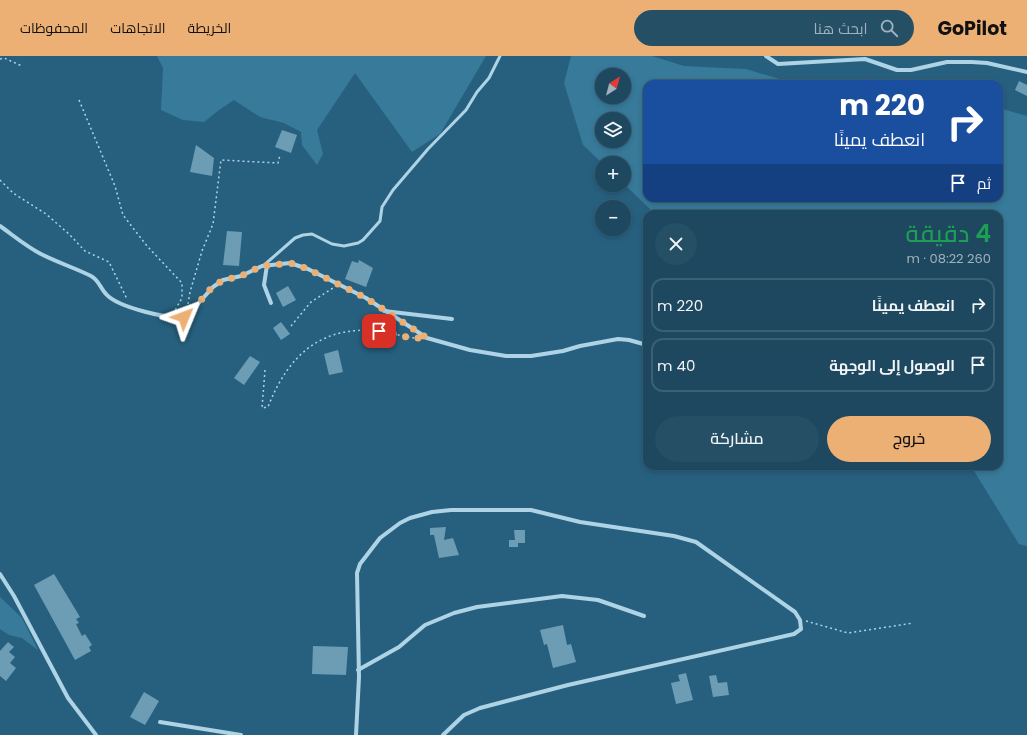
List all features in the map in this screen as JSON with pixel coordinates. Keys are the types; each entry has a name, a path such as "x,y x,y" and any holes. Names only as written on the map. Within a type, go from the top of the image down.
{"street":[{"path":"766,56 778,64 865,59 897,70 911,70 947,62 972,62 987,63 1027,72"},
{"path":"0,226 44,255 92,277 100,283 106,295 131,307 171,317 187,316 213,286 224,280 241,276 265,265 282,263 295,264 366,298 427,338 470,350 512,357 547,354 618,339 643,344"},
{"path":"265,265 264,285 271,303"},
{"path":"384,311 452,319"},
{"path":"356,735 358,670 356,584 360,564 373,544 393,527 410,518 432,512 451,510 531,510 580,522 689,540 709,550 795,612 800,620 801,629 794,634 568,685 480,708 464,715 443,735"},
{"path":"0,574 14,596 68,698 96,735"},
{"path":"358,670 399,647 425,625 454,613 477,607 562,596 598,600 644,616"},
{"path":"160,722 241,735"}],"lane":[{"path":"265,265 295,238 302,235 312,234 332,244 344,246 358,243 363,240 380,221 382,207 393,190 428,149 466,110 477,92 489,78 500,56"}],"path":[{"path":"0,59 4,58 22,66"},
{"path":"79,100 115,186 123,215 147,246 182,283 182,298 171,317"},
{"path":"187,316 190,292 202,251 213,224 221,160 278,163 280,155"},
{"path":"0,180 13,193 46,214 69,234 85,251 109,262 131,307"},
{"path":"291,326 311,302 338,284"},
{"path":"265,370 262,408 268,408 273,392 296,359 315,342 325,337 337,333 379,331 411,338 427,338"},
{"path":"800,620 848,633 913,623"}],"shaded area":[{"path":"157,56 486,56 440,134 412,152 355,73 317,130 323,154 317,165 302,145 301,132 284,123 260,117 234,100 204,122 183,120 161,110 163,68"},
{"path":"571,56 652,56 684,66 746,69 783,80 643,80 643,202 1003,202 1003,109 1027,116 1027,546 1019,544 973,470 1003,470 1003,210 651,210 631,191 631,156 595,156 583,145 564,83"},
{"path":"0,597 22,618 38,650 22,638 9,635 0,629"}],"building":[{"path":"1019,81 1027,85 1027,96 1015,90"},
{"path":"282,130 297,135 291,153 275,147"},
{"path":"196,145 214,158 212,176 190,172"},
{"path":"227,231 242,232 239,266 223,265"},
{"path":"359,260 373,268 366,287 345,279 352,261 358,263"},
{"path":"288,286 296,300 283,307 276,293"},
{"path":"281,322 290,334 281,340 273,328"},
{"path":"338,350 343,372 329,375 324,354"},
{"path":"250,356 260,362 244,385 234,378"},
{"path":"446,527 444,540 453,538 459,555 439,558 434,535 430,535 430,528"},
{"path":"514,530 525,530 525,543 518,543 518,547 509,547 509,540 515,540"},
{"path":"54,574 80,617 76,619 79,623 76,624 82,636 85,634 92,645 89,647 91,651 75,660 34,585"},
{"path":"563,625 567,645 571,644 576,662 553,668 547,644 544,645 540,630"},
{"path":"8,642 14,647 9,652 15,657 10,663 16,668 6,681 0,676 0,651"},
{"path":"313,646 348,647 346,675 312,674"},
{"path":"686,673 693,700 676,704 671,683 680,681 678,675"},
{"path":"716,675 718,683 727,682 729,695 713,697 709,676"},
{"path":"144,692 159,701 145,725 130,717"}],"route":[{"path":"184,317 190,313 213,286 224,280 241,276 269,264 290,263 308,269 366,298 409,328 427,338 411,338 379,331"}]}
